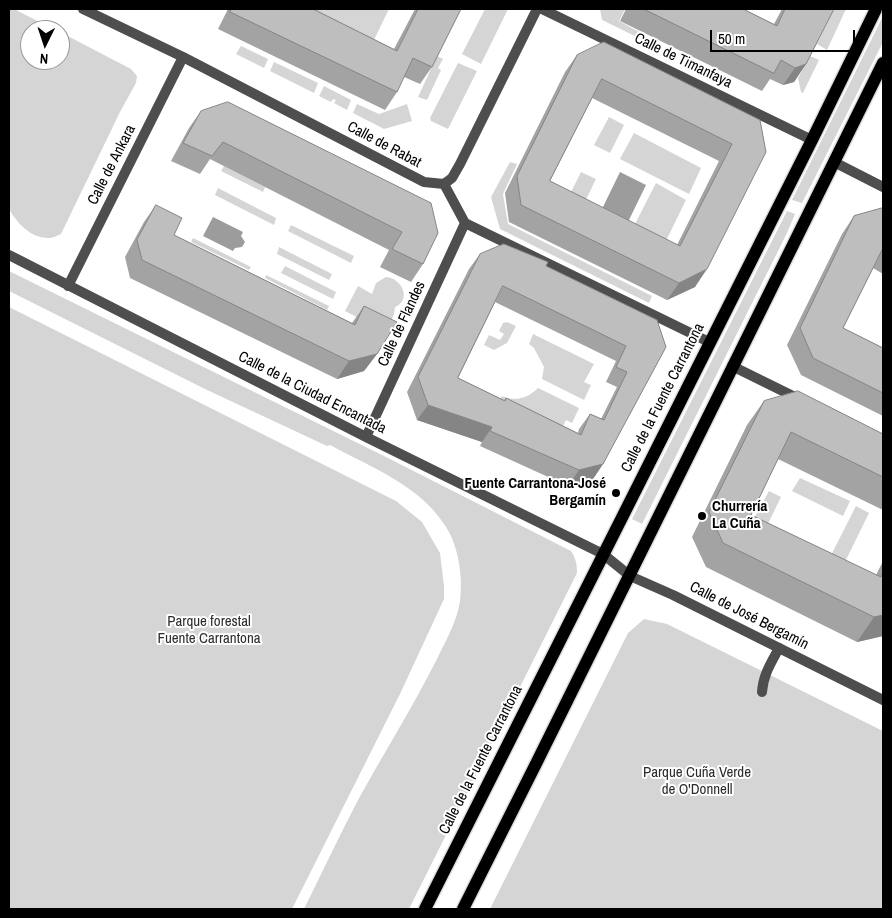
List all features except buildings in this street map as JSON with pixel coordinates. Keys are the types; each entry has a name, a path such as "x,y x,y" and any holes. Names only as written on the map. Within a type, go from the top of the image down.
{"main road":[{"name":"Calle de la Fuente Carrantona","path":"424,909 812,140 876,9"},
{"path":"462,909 630,576 883,63"}],"street":[{"name":"Calle de Rabat","path":"83,9 183,57 424,182 444,184"},
{"path":"537,9 460,164 452,178 444,184 465,223 709,342"},
{"name":"Calle de Timanfaya","path":"542,9 812,140"},
{"name":"Calle de Ankara","path":"68,286 183,57"},
{"path":"834,162 883,187"},
{"name":"Calle de Flandes","path":"366,437 465,223"},
{"name":"Calle de la Ciudad Encantada","path":"9,255 366,437 603,554"},
{"path":"732,366 804,402"},
{"name":"Calle de José Bergamín","path":"603,554 630,576 674,595 883,700"},
{"path":"762,692 763,680 779,648"}],"green space":[{"path":"9,9 14,9 35,20 20,20 20,70 70,70 70,37 131,69 137,76 136,83 61,234 51,238 37,236 20,225 9,209"},
{"path":"301,9 389,9 371,46"},
{"path":"485,9 508,9 481,64 462,54"},
{"path":"600,9 625,9 619,21 641,33 639,38 602,20"},
{"path":"834,9 846,9 827,50 817,44"},
{"path":"883,16 883,42 802,203 792,200"},
{"path":"241,46 268,59 264,68 236,54"},
{"path":"437,56 443,59 438,68 441,70 427,100 418,97"},
{"path":"810,56 819,60 803,93 801,92 798,78"},
{"path":"274,62 318,83 314,93 270,71"},
{"path":"458,63 477,71 448,129 431,121 430,118"},
{"path":"324,86 351,100 347,110 334,103 336,100 333,99 331,102 319,96"},
{"path":"357,104 379,114 407,104 412,121 384,129 353,113"},
{"path":"609,117 624,125 610,153 594,145"},
{"path":"634,133 701,168 689,194 620,159"},
{"path":"510,162 517,164 503,194 508,224 652,296 649,303 500,229 491,197"},
{"path":"224,166 265,187 263,192 221,171"},
{"path":"581,172 596,179 582,208 567,200"},
{"path":"656,183 686,200 662,249 634,226"},
{"path":"218,188 276,218 274,225 215,195"},
{"path":"787,211 795,214 787,233 642,524 632,519"},
{"path":"291,225 354,256 351,263 288,231"},
{"path":"193,238 251,267 249,270 191,242"},
{"path":"279,247 332,274 329,280 277,254"},
{"path":"285,266 336,292 333,299 281,273"},
{"path":"9,271 388,458 571,551 573,554 577,573 409,909 304,909 358,800 427,679 453,624 460,601 461,583 457,553 446,527 423,500 378,470 330,445 327,446 205,389 9,291"},
{"path":"266,275 329,306 327,310 265,278"},
{"path":"386,277 397,281 404,295 400,304 395,307 386,332 345,311 358,286 372,294 376,283"},
{"name":"Parque forestal Fuente Carrantona","path":"9,307 396,501 422,522 440,553 444,599 400,694 292,909 9,909"},
{"path":"507,322 516,326 507,343 494,350 484,345 489,335 500,340 504,334 499,331 503,323"},
{"path":"533,334 594,364 584,382 591,385 584,400 542,379 544,367 534,348 529,344"},
{"path":"538,388 579,408 572,423 566,420 561,430 500,399 502,396 512,399 522,398"},
{"path":"800,478 850,501 843,516 792,491"},
{"path":"769,491 781,497 760,540 746,533"},
{"path":"856,506 869,513 837,578 823,571"},
{"name":"Parque Cuña Verde de O'Donnell","path":"644,619 667,624 883,731 883,909 490,909 628,633"}],"shaded area":[{"path":"620,172 646,185 627,224 601,211"},
{"path":"213,217 243,232 241,236 245,242 242,247 235,248 233,251 203,236"}],"place":[{"name":"Fuente Carrantona-José Bergamín","path":"616,493"},
{"name":"Churrería La Cuña","path":"702,516"}]}
